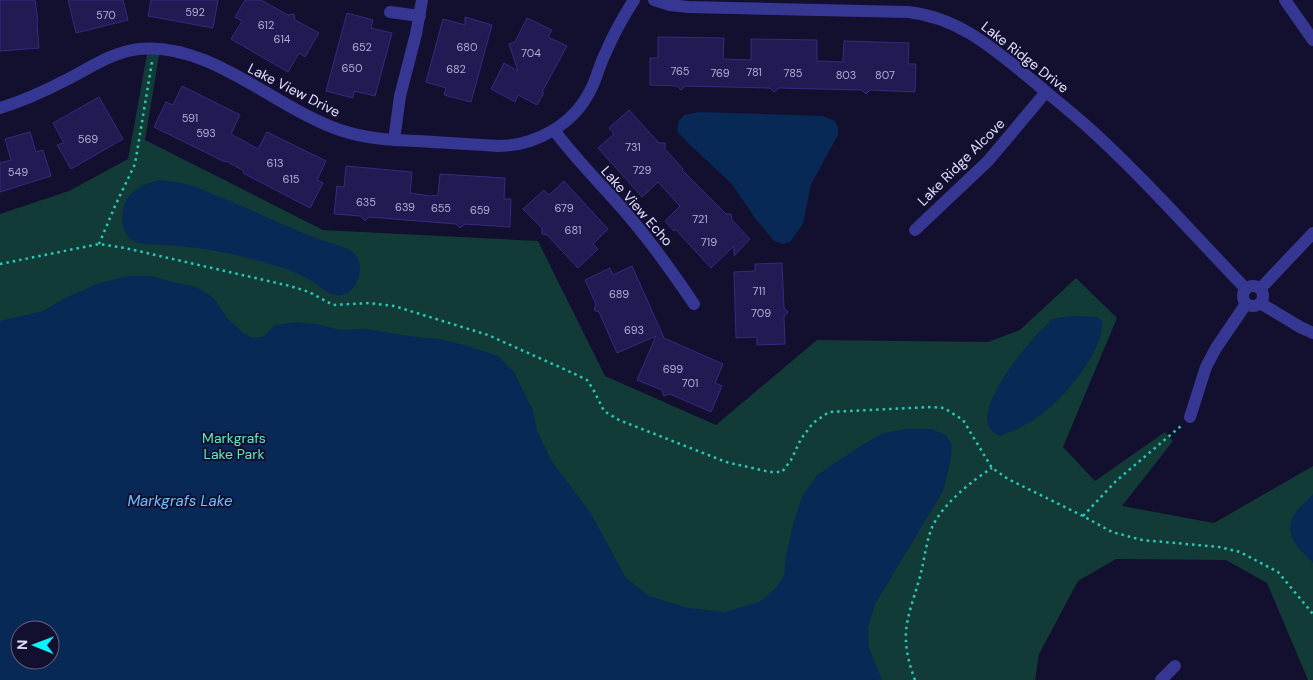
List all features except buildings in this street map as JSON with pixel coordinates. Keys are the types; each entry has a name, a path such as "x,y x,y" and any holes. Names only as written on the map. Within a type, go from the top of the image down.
{"street":[{"path":"394,140 400,96 420,16 422,0"},
{"name":"Lake View Drive","path":"0,108 40,93 109,57 130,51 154,48 176,51 201,58 310,118 361,136 394,140 510,146 529,141 554,130 571,117 587,97 611,40 634,0"},
{"name":"Lake Ridge Drive","path":"654,0 670,5 682,6 899,11 930,16 951,23 975,35 1089,128 1126,163 1246,289"},
{"path":"1285,0 1313,40"},
{"path":"390,12 420,16"},
{"name":"Lake Ridge Alcove","path":"915,230 988,161 1046,92"},
{"name":"Lake View Echo","path":"554,130 583,166 641,231 667,264 694,304"},
{"path":"1260,289 1313,233"},
{"path":"1246,304 1243,295 1246,289 1254,286 1260,289 1262,296 1260,303"},
{"path":"1246,304 1252,306 1260,303"},
{"path":"1260,303 1313,333"},
{"path":"1190,417 1206,367 1216,348 1246,304"},
{"path":"1161,680 1175,666"}],"path":[{"path":"99,244 135,164 154,48"},
{"path":"0,264 99,244 125,248 290,286 309,292 333,306 369,303 394,306 488,335 587,380 604,411 619,420 726,462 770,472 782,472 791,460 801,439 813,423 829,412 944,408 963,420 992,468 1008,479 1112,532 1134,539 1219,546 1240,552 1278,572 1313,614"},
{"path":"1083,516 1116,481 1190,417"},
{"path":"915,680 906,650 906,630 930,530 936,519 949,504 977,478 992,468"}],"green space":[{"name":"Markgrafs Lake Park","path":"148,49 160,49 145,140 323,230 538,241 605,376 716,425 817,340 988,342 1020,330 1076,278 1117,318 1063,447 1095,481 1165,432 1173,441 1122,506 1214,523 1313,466 1313,680 1308,680 1267,583 1226,560 1116,559 1078,581 1039,654 1035,680 0,680 0,214 69,191 128,159"}],"water":[{"path":"698,112 823,116 835,121 838,135 811,184 803,224 790,242 783,244 774,241 755,218 731,183 677,131 679,121 684,115"},
{"path":"159,180 178,182 195,187 305,234 350,250 356,255 360,270 354,286 349,292 342,295 334,295 299,274 263,262 208,250 144,244 132,240 123,226 122,213 125,203 136,190"},
{"name":"Markgrafs Lake","path":"128,276 151,276 196,287 210,295 226,317 243,333 252,338 263,337 275,325 297,322 322,325 340,330 365,329 440,339 498,356 514,372 533,411 537,431 552,462 590,512 626,578 649,596 688,608 725,612 759,602 775,589 784,576 786,556 793,525 802,497 817,475 862,445 884,433 906,429 932,429 946,435 952,445 951,458 943,491 875,604 868,628 869,648 882,680 0,680 0,321 43,311 67,297 99,283"},
{"path":"1074,316 1097,317 1102,321 1101,334 1096,348 1078,377 1055,403 1032,421 1001,436 990,429 987,417 991,401 1010,368 1051,320"},
{"path":"1313,494 1313,563 1294,542 1290,530 1294,515"}]}
